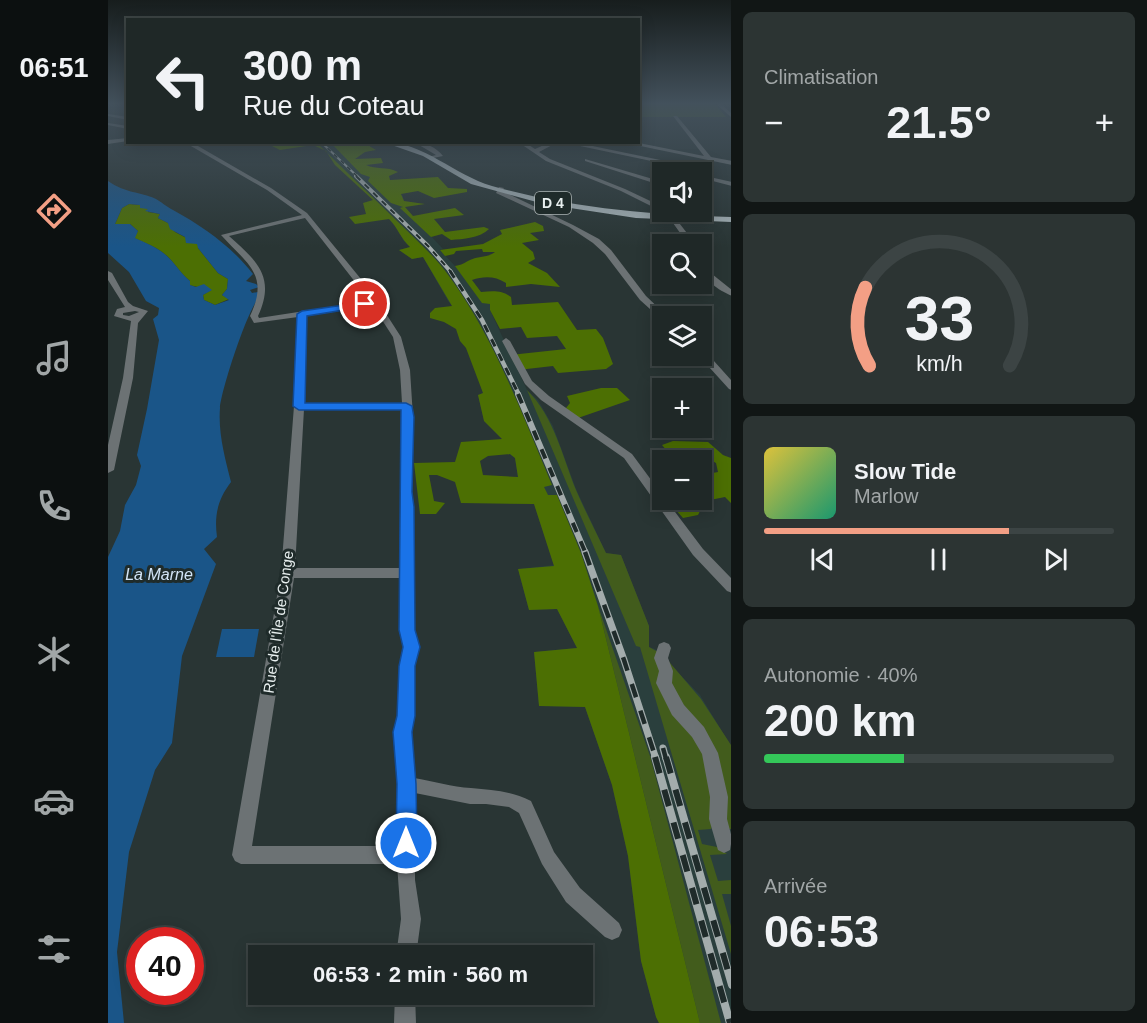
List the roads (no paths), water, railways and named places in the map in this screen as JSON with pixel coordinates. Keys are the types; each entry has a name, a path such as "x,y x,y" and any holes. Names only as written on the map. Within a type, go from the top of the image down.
{"main road":[{"name":"D 4","path":"415,151 433,158 464,179 499,189 588,211 652,216"},
{"name":"D 4","path":"415,151 433,158"},
{"name":"D 4","path":"712,218 731,219"}],"street":[{"path":"433,158 440,156 434,151"},
{"path":"601,151 652,163"},
{"path":"667,151 731,163"},
{"path":"703,151 708,157 705,158"},
{"path":"534,152 652,204"},
{"path":"568,169 606,152"},
{"path":"189,154 209,155 269,189 306,216 375,303 397,337 402,351 408,417 407,630 411,647 407,666 406,716 403,732 406,784 406,880 411,919 407,945"},
{"path":"587,160 652,181"},
{"path":"712,177 731,184"},
{"path":"499,189 582,232 608,252 643,298 652,306"},
{"path":"306,216 224,235 242,251 259,273 264,289 263,300 254,316 257,321 375,303"},
{"path":"108,273 131,308"},
{"path":"712,279 731,293"},
{"path":"108,470 128,378 134,323 144,311 131,308 117,315 137,318"},
{"name":"Rue de l'Île de Conge","path":"302,314 299,406 288,573 241,855 406,855"},
{"path":"506,341 528,382 545,398 628,456 698,552 731,587"},
{"path":"712,364 731,386"},
{"path":"299,406 406,406"},
{"path":"288,573 407,573"},
{"path":"664,648 661,658 666,671 664,682 678,710 698,732 710,753 719,797 718,819 724,844"},
{"path":"406,784 470,796 511,800 525,807 548,858 573,895 612,930"},
{"path":"405,1005 405,1023"}],"water":[{"name":"La Marne","path":"108,181 121,188 156,199 206,231 227,246 253,274 246,281 259,287 250,290 252,293 258,292 259,298 248,317 236,350 220,408 221,436 231,482 218,508 217,537 204,549 216,564 182,656 172,743 155,770 129,852 117,952 124,1023 108,1023 108,557 120,531 125,505 136,485 141,466 137,455 159,340 153,319 158,315 159,308 146,301 129,272 108,253","holes":["129,204 140,205 140,208 148,209 145,211 160,214 158,218 168,223 170,229 185,237 186,243 197,244 218,273 228,279 227,289 222,295 229,300 215,305 204,300 203,295 212,290 204,284 196,287 190,285 190,281 166,255 135,238 138,231 130,224 115,224 122,208"]},
{"path":"222,629 259,629 254,657 216,657"}],"railway":[{"path":"330,151 358,177"},
{"path":"356,176 428,246 451,272"},
{"path":"450,271 482,320 519,395"},
{"path":"518,394 586,554"},
{"path":"585,552 624,660 656,759"},
{"path":"663,748 666,759"},
{"path":"655,757 730,1023"},
{"path":"666,757 731,982"}]}
